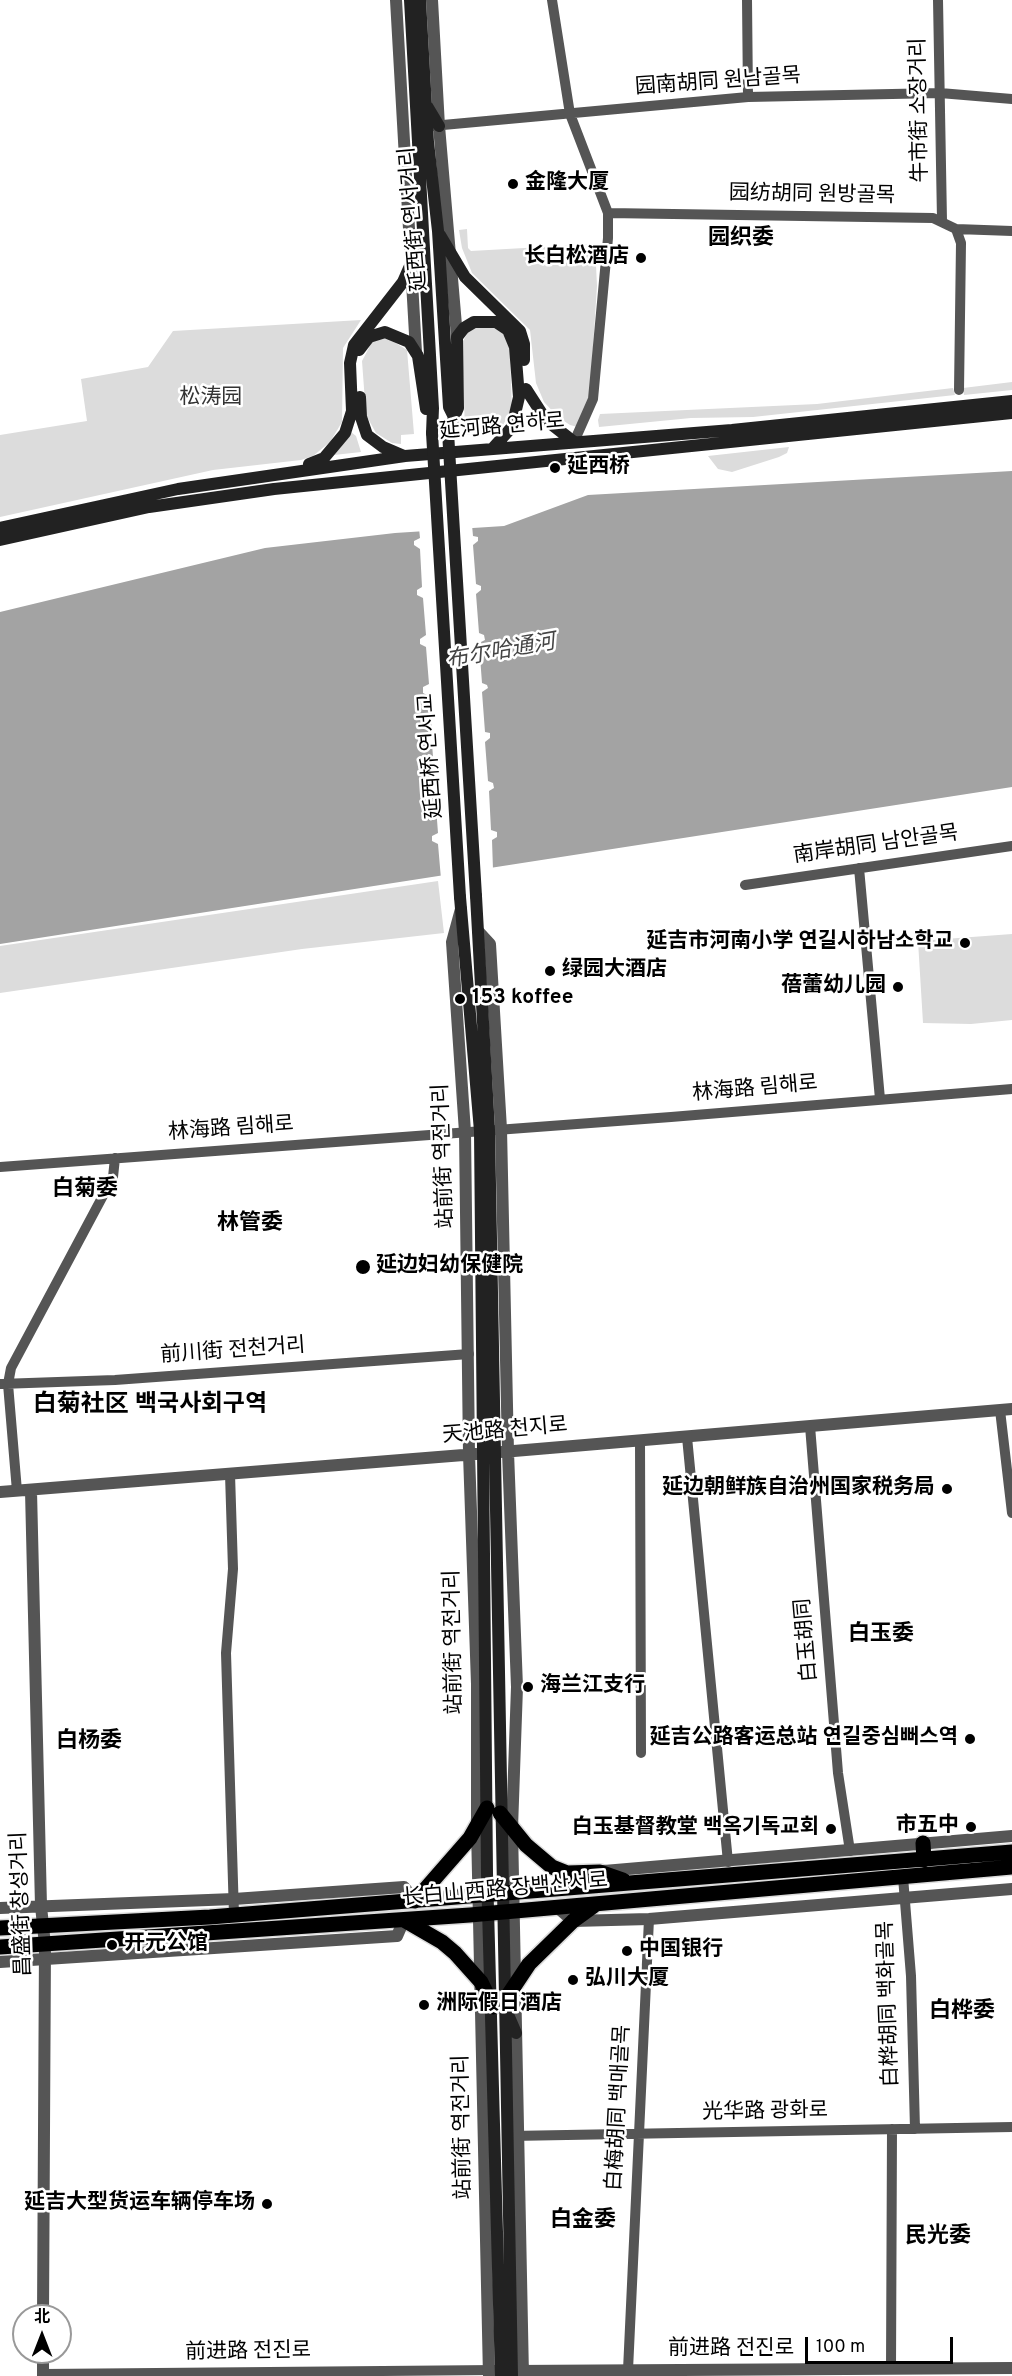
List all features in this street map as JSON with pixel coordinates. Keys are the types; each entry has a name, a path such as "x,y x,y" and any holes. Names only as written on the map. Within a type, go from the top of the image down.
{"main road":[{"name":"延西街 연서거리","path":"410,0 433,408 431,429"},
{"name":"延西街 연서거리","path":"420,0 425,103 433,126 449,407 454,417"},
{"path":"291,472 324,458 339,443 352,411 350,363 354,345 393,296 412,265 423,231"},
{"path":"438,231 451,255 476,290 520,331 524,344 526,389 522,423 499,448"},
{"path":"454,417 458,408 457,337 469,324 488,320 508,330 515,347 519,397 517,413 508,433 485,470"},
{"path":"371,479 376,461 360,409 358,356 363,342 369,337 385,332 410,342 416,352 425,408 431,429"},
{"path":"526,389 532,402 546,420 574,442"},
{"name":"延河路 연하로","path":"0,528 133,498 405,456 732,430 1012,401"},
{"name":"延河路 연하로","path":"0,540 148,507 371,479 485,470 1012,413"},
{"name":"延西桥 연서교","path":"454,417 448,432 476,896"},
{"name":"延西桥 연서교","path":"431,429 461,903"},
{"path":"367,435 383,447 405,456"},
{"name":"站前街 역전거리","path":"476,896 490,1130 496,1453 494,1810 506,2373"},
{"name":"站前街 역전거리","path":"461,903 490,1130"},
{"path":"415,1901 494,1810 526,1845 552,1867 567,1873 600,1872 629,1882"},
{"path":"923,1843 924,1860"},
{"name":"长白山西路 장백산서로","path":"0,1928 234,1907 415,1901 1012,1852"},
{"name":"长白山西路 장백산서로","path":"0,1947 45,1952 1012,1867"},
{"path":"498,2005 529,1964 573,1922 595,1905"},
{"path":"404,1920 442,1941 481,1982 516,2033"},
{"name":"站前街 역전거리","path":"498,2005 513,2136 506,2373"}],"street":[{"name":"延西街 연서거리","path":"396,0 416,352"},
{"name":"延西街 연서거리","path":"432,0 433,126 451,255 457,337"},
{"path":"552,0 570,114 608,213 608,238 593,399 574,442"},
{"path":"747,0 748,97"},
{"name":"牛市街 소장거리","path":"938,0 942,220"},
{"name":"园南胡同 원남골목","path":"433,126 748,97 940,93 1012,99"},
{"name":"园纺胡同 원방골목","path":"608,213 847,216 942,220"},
{"path":"942,220 956,229 1012,231"},
{"path":"956,229 961,243 959,390"},
{"name":"南岸胡同 남안골목","path":"745,885 1012,846"},
{"path":"859,868 880,1099"},
{"name":"站前街 역전거리","path":"461,903 452,942 465,1132 469,1454 477,1684 477,1829 496,1893"},
{"name":"林海路 림해로","path":"0,1167 1012,1089"},
{"path":"17,1491 4,1384 14,1361 113,1177 115,1158"},
{"name":"前川街 전천거리","path":"4,1384 115,1380 469,1354"},
{"path":"1006,1410 1012,1513"},
{"name":"天池路 천지로","path":"0,1492 1006,1410"},
{"name":"白玉胡同","path":"810,1426 838,1773 850,1851"},
{"path":"687,1437 728,1862"},
{"path":"640,1441 641,1753"},
{"name":"站前街 역전거리","path":"496,1453 517,1686 512,1828 496,1893 496,1913 481,1982 506,2373"},
{"path":"230,1474 233,1569 226,1653 234,1907"},
{"name":"昌盛街 창성거리","path":"31,1491 41,1906 45,1952 44,2304"},
{"path":"600,1872 1012,1836"},
{"name":"白桦胡同 백화골목","path":"903,1877 911,1976 915,2129"},
{"path":"558,1908 573,1922 650,1919 1012,1888"},
{"name":"长白山西路 장백산서로","path":"0,1908 41,1906 234,1907"},
{"name":"站前街 역전거리","path":"496,1913 515,1983 513,2136"},
{"name":"白梅胡同 백매골목","path":"628,2370 637,2133 650,1919"},
{"name":"长白山西路 장백산서로","path":"0,1962 45,1952 397,1936 404,1920"},
{"name":"光华路 광화로","path":"513,2136 1012,2127"},
{"path":"891,2369 892,2129"},
{"name":"前进路 전진로","path":"43,2375 506,2373 628,2370 775,2373 891,2369 980,2372 1012,2368"}],"green space":[{"path":"467,229 468,248 471,251 595,244 597,286 590,394 578,427 558,417 544,402 536,383 530,330 472,273 462,248 459,230"},
{"name":"松涛园","path":"361,320 343,348 342,422 330,442 313,456 301,460 213,470 0,517 0,435 87,421 81,379 148,367 173,331"},
{"path":"476,326 491,326 503,333 509,343 512,408 501,429 490,435 466,435 465,431 462,343 468,332"},
{"path":"386,337 407,350 414,434 401,435 401,444 392,443 376,433 366,415 362,361 372,342"},
{"path":"1012,382 1012,390 964,395 963,388"},
{"path":"953,388 955,395 753,417 691,418 599,427 598,420 600,414 817,404"},
{"path":"351,432 356,436 361,452 334,455"},
{"path":"789,447 787,453 779,457 732,472 718,469 708,456"},
{"path":"438,881 444,933 302,949 0,993 0,946"},
{"path":"1012,934 1012,1020 971,1024 923,1023 918,941"}],"water":[{"name":"布尔哈通河","path":"1012,471 1012,787 0,944 0,612 265,548 395,533 504,526 588,495"}],"pier":[{"path":"472,525 473,536 478,537 478,541 473,545 476,584 481,586 481,590 476,594 479,633 484,635 485,640 479,643 482,683 488,688 482,692 485,732 490,733 490,738 485,742 488,781 493,783 494,788 489,791 491,830 497,832 497,837 492,840 493,870 441,879 438,844 432,841 432,836 438,833 435,794 429,792 429,786 435,782 432,744 426,742 426,737 432,733 429,696 423,693 423,687 429,684 426,647 420,644 420,639 426,635 423,598 417,595 417,590 422,587 420,549 414,545 414,541 420,538 419,528"}],"place":[{"name":"金隆大厦","path":"513,184"},
{"name":"长白松酒店","path":"641,258"},
{"name":"延西桥","path":"555,468"},
{"name":"延吉市河南小学 연길시하남소학교","path":"965,943"},
{"name":"绿园大酒店","path":"550,971"},
{"name":"蓓蕾幼儿园","path":"898,987"},
{"name":"153 koffee","path":"460,999"},
{"name":"延边妇幼保健院","path":"363,1267"},
{"name":"延边朝鲜族自治州国家税务局","path":"947,1489"},
{"name":"海兰江支行","path":"528,1687"},
{"name":"延吉公路客运总站 연길중심뻐스역","path":"970,1739"},
{"name":"市五中","path":"971,1827"},
{"name":"白玉基督教堂 백옥기독교회","path":"831,1829"},
{"name":"开元公馆","path":"112,1945"},
{"name":"中国银行","path":"627,1951"},
{"name":"弘川大厦","path":"573,1980"},
{"name":"洲际假日酒店","path":"424,2005"},
{"name":"延吉大型货运车辆停车场","path":"267,2204"}],"district":[{"name":"园织委","path":"741,240"},
{"name":"白菊委","path":"85,1191"},
{"name":"林管委","path":"250,1225"},
{"name":"白菊社区 백국사회구역","path":"150,1406"},
{"name":"白玉委","path":"881,1636"},
{"name":"白杨委","path":"89,1743"},
{"name":"白桦委","path":"962,2013"},
{"name":"白金委","path":"583,2222"},
{"name":"民光委","path":"938,2238"}]}
